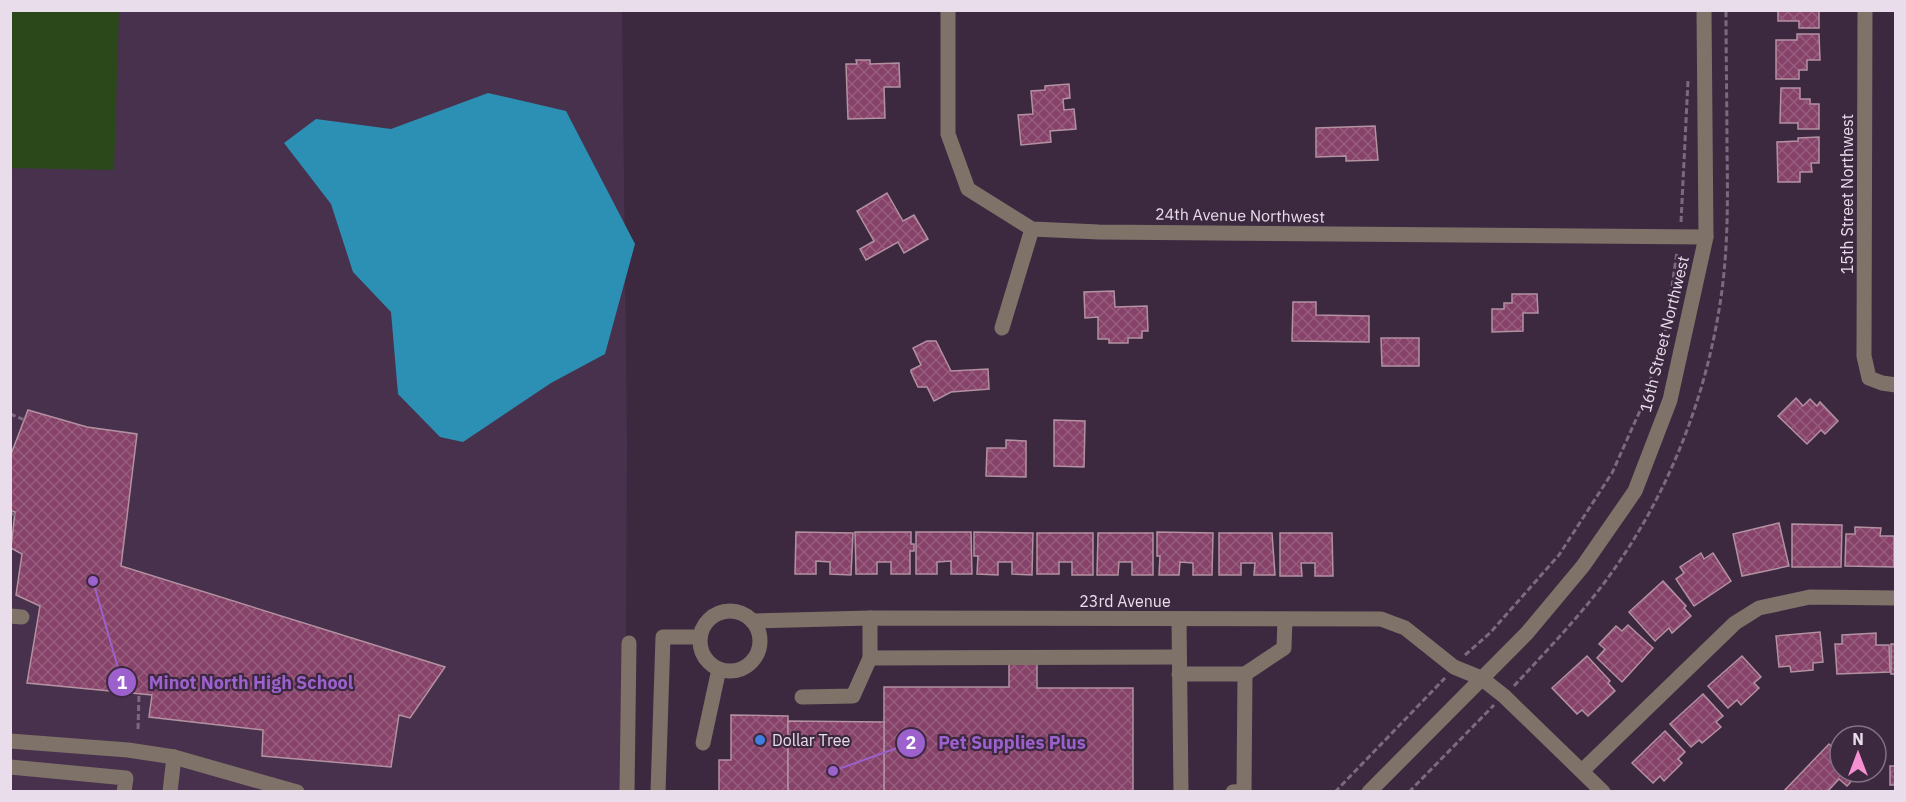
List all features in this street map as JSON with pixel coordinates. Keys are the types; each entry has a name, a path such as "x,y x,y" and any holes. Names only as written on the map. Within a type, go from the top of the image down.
{"street":[{"name":"24th Avenue Northwest","path":"948,10 948,134 968,189 1032,229 1099,232 1706,237"},
{"name":"16th Street Northwest","path":"1369,792 1527,633 1583,566 1635,491 1670,400 1706,237 1704,10"},
{"name":"15th Street Northwest","path":"1865,10 1864,356 1869,378 1896,385"},
{"path":"1002,328 1032,229"},
{"path":"1582,771 1735,623 1759,608 1810,597 1896,598"},
{"path":"735,611 744,614 752,621 757,628 759,648 755,657 748,664 739,669 719,669 704,656 700,647 702,628 716,614 735,611"},
{"path":"802,697 853,696 870,658 870,618"},
{"name":"23rd Avenue","path":"752,621 870,618 1381,619 1406,628 1454,667 1481,678 1504,696 1603,792"},
{"path":"1179,619 1180,792"},
{"path":"1179,674 1245,674 1284,648 1284,620"},
{"path":"658,792 663,637 700,637"},
{"path":"627,792 629,643"},
{"path":"870,658 1179,657"},
{"path":"703,743 719,669"},
{"path":"1233,792 1244,791 1245,674"},
{"path":"10,741 128,750 174,757 297,792"},
{"path":"170,792 174,757"},
{"path":"10,766 126,778 124,792"}],"path":[{"path":"1409,792 1582,613 1617,565 1658,499 1677,454 1706,375 1720,309 1728,218 1726,10"},
{"path":"1335,792 1454,667 1490,633 1559,555 1612,473 1642,404 1666,328 1679,237 1688,78"},
{"path":"138,729 139,694"}],"shaded area":[{"path":"10,11 622,11 627,444 625,791 11,791"}],"green space":[{"path":"11,10 119,11 114,170 11,168"}],"water":[{"path":"488,93 566,111 635,244 605,354 551,383 463,442 440,437 398,394 391,312 353,272 331,204 284,143 316,119 391,129"}],"building":[{"path":"1778,10 1819,10 1819,28 1799,28 1799,21 1778,21"},
{"path":"1797,34 1819,34 1820,60 1807,60 1807,70 1799,70 1799,79 1776,79 1776,40 1797,40"},
{"path":"856,60 870,60 870,64 899,63 900,87 884,87 885,118 848,119 846,64 857,64"},
{"path":"1069,84 1070,98 1063,99 1064,110 1074,109 1076,129 1050,131 1051,142 1021,145 1018,115 1033,114 1031,91 1045,90 1045,86"},
{"path":"1781,88 1800,88 1800,99 1810,99 1810,104 1819,104 1819,129 1798,129 1798,123 1780,123"},
{"path":"1375,126 1378,160 1346,161 1346,156 1316,157 1316,128"},
{"path":"1819,137 1819,163 1811,163 1812,172 1800,172 1800,182 1778,182 1777,142"},
{"path":"887,193 903,221 914,215 928,239 904,253 898,242 866,260 860,249 874,241 857,211"},
{"path":"1114,291 1115,307 1147,306 1148,331 1142,331 1142,338 1128,338 1128,343 1109,343 1109,339 1098,339 1098,317 1085,318 1084,292"},
{"path":"1512,294 1537,294 1538,313 1523,313 1523,331 1492,332 1492,309 1504,309 1504,303 1512,303"},
{"path":"1293,302 1316,302 1316,315 1369,316 1369,342 1292,341"},
{"path":"1381,338 1419,338 1419,366 1382,366"},
{"path":"927,341 936,341 951,371 988,369 989,389 951,392 934,401 927,387 918,387 911,372 921,365 913,348"},
{"path":"1796,398 1803,406 1810,399 1817,406 1820,402 1838,421 1825,434 1821,430 1807,444 1778,416"},
{"path":"28,410 87,427 137,434 121,566 445,667 410,718 399,715 391,767 262,756 263,730 149,717 152,695 27,683 40,606 16,595 22,554 11,548 15,512 10,510 10,457"},
{"path":"1054,420 1085,421 1084,467 1054,466"},
{"path":"1006,440 1026,441 1026,477 986,476 987,448 1006,448"},
{"path":"1779,523 1789,566 1742,576 1733,534"},
{"path":"1792,524 1842,525 1841,567 1792,567"},
{"path":"1855,527 1881,528 1880,536 1894,536 1894,567 1845,566 1846,534 1855,534"},
{"path":"796,532 853,533 851,575 830,574 830,562 816,561 816,574 795,574"},
{"path":"855,532 911,532 911,544 914,544 914,551 910,551 910,574 891,574 891,562 877,562 877,574 856,574"},
{"path":"916,532 971,532 972,574 951,574 951,561 937,562 937,574 916,574"},
{"path":"974,532 1033,533 1032,575 1012,574 1012,562 998,562 998,575 977,574 978,556 974,556"},
{"path":"1157,532 1213,533 1212,575 1193,575 1193,563 1180,562 1179,575 1159,575 1160,556 1157,556"},
{"path":"1037,533 1093,533 1093,575 1072,575 1072,562 1059,562 1059,574 1037,574"},
{"path":"1098,533 1153,533 1153,575 1132,575 1132,562 1119,562 1118,575 1097,575"},
{"path":"1219,533 1272,533 1275,575 1254,575 1255,563 1241,563 1241,575 1219,575"},
{"path":"1280,533 1332,533 1333,576 1315,576 1315,563 1301,563 1302,576 1280,576"},
{"path":"1701,553 1704,559 1713,553 1731,581 1694,606 1676,579 1684,573 1680,567"},
{"path":"1663,581 1686,606 1684,608 1691,616 1672,633 1669,628 1655,641 1629,612"},
{"path":"1628,625 1653,648 1622,682 1597,658 1605,649 1599,644 1616,626 1622,631"},
{"path":"1820,632 1823,662 1813,663 1813,670 1791,672 1790,666 1779,667 1776,636"},
{"path":"1876,633 1876,645 1889,645 1890,672 1837,674 1835,644 1842,644 1842,635"},
{"path":"1891,644 1896,644 1896,674 1891,674"},
{"path":"1587,656 1610,681 1608,683 1615,691 1588,716 1582,710 1577,714 1552,688"},
{"path":"1742,656 1761,677 1754,683 1759,688 1741,705 1737,700 1728,708 1708,686"},
{"path":"1009,663 1037,663 1037,688 1133,688 1133,792 884,792 884,687 1009,687"},
{"path":"1703,694 1723,716 1716,722 1721,727 1702,743 1699,740 1691,747 1670,724"},
{"name":"Dollar Tree","path":"731,715 788,716 788,792 719,792 719,760 731,760"},
{"path":"788,721 884,722 884,792 788,792"},
{"path":"1665,731 1685,752 1678,759 1682,763 1664,781 1660,776 1653,783 1632,763"},
{"path":"1828,745 1828,784 1834,784 1827,792 1786,792 1785,790"},
{"path":"1890,766 1896,766 1896,785 1890,785"}],"place":[{"name":"Minot North High School","path":"93,581"},
{"name":"Dollar Tree","path":"760,740"},
{"name":"Pet Supplies Plus","path":"833,771"}]}
